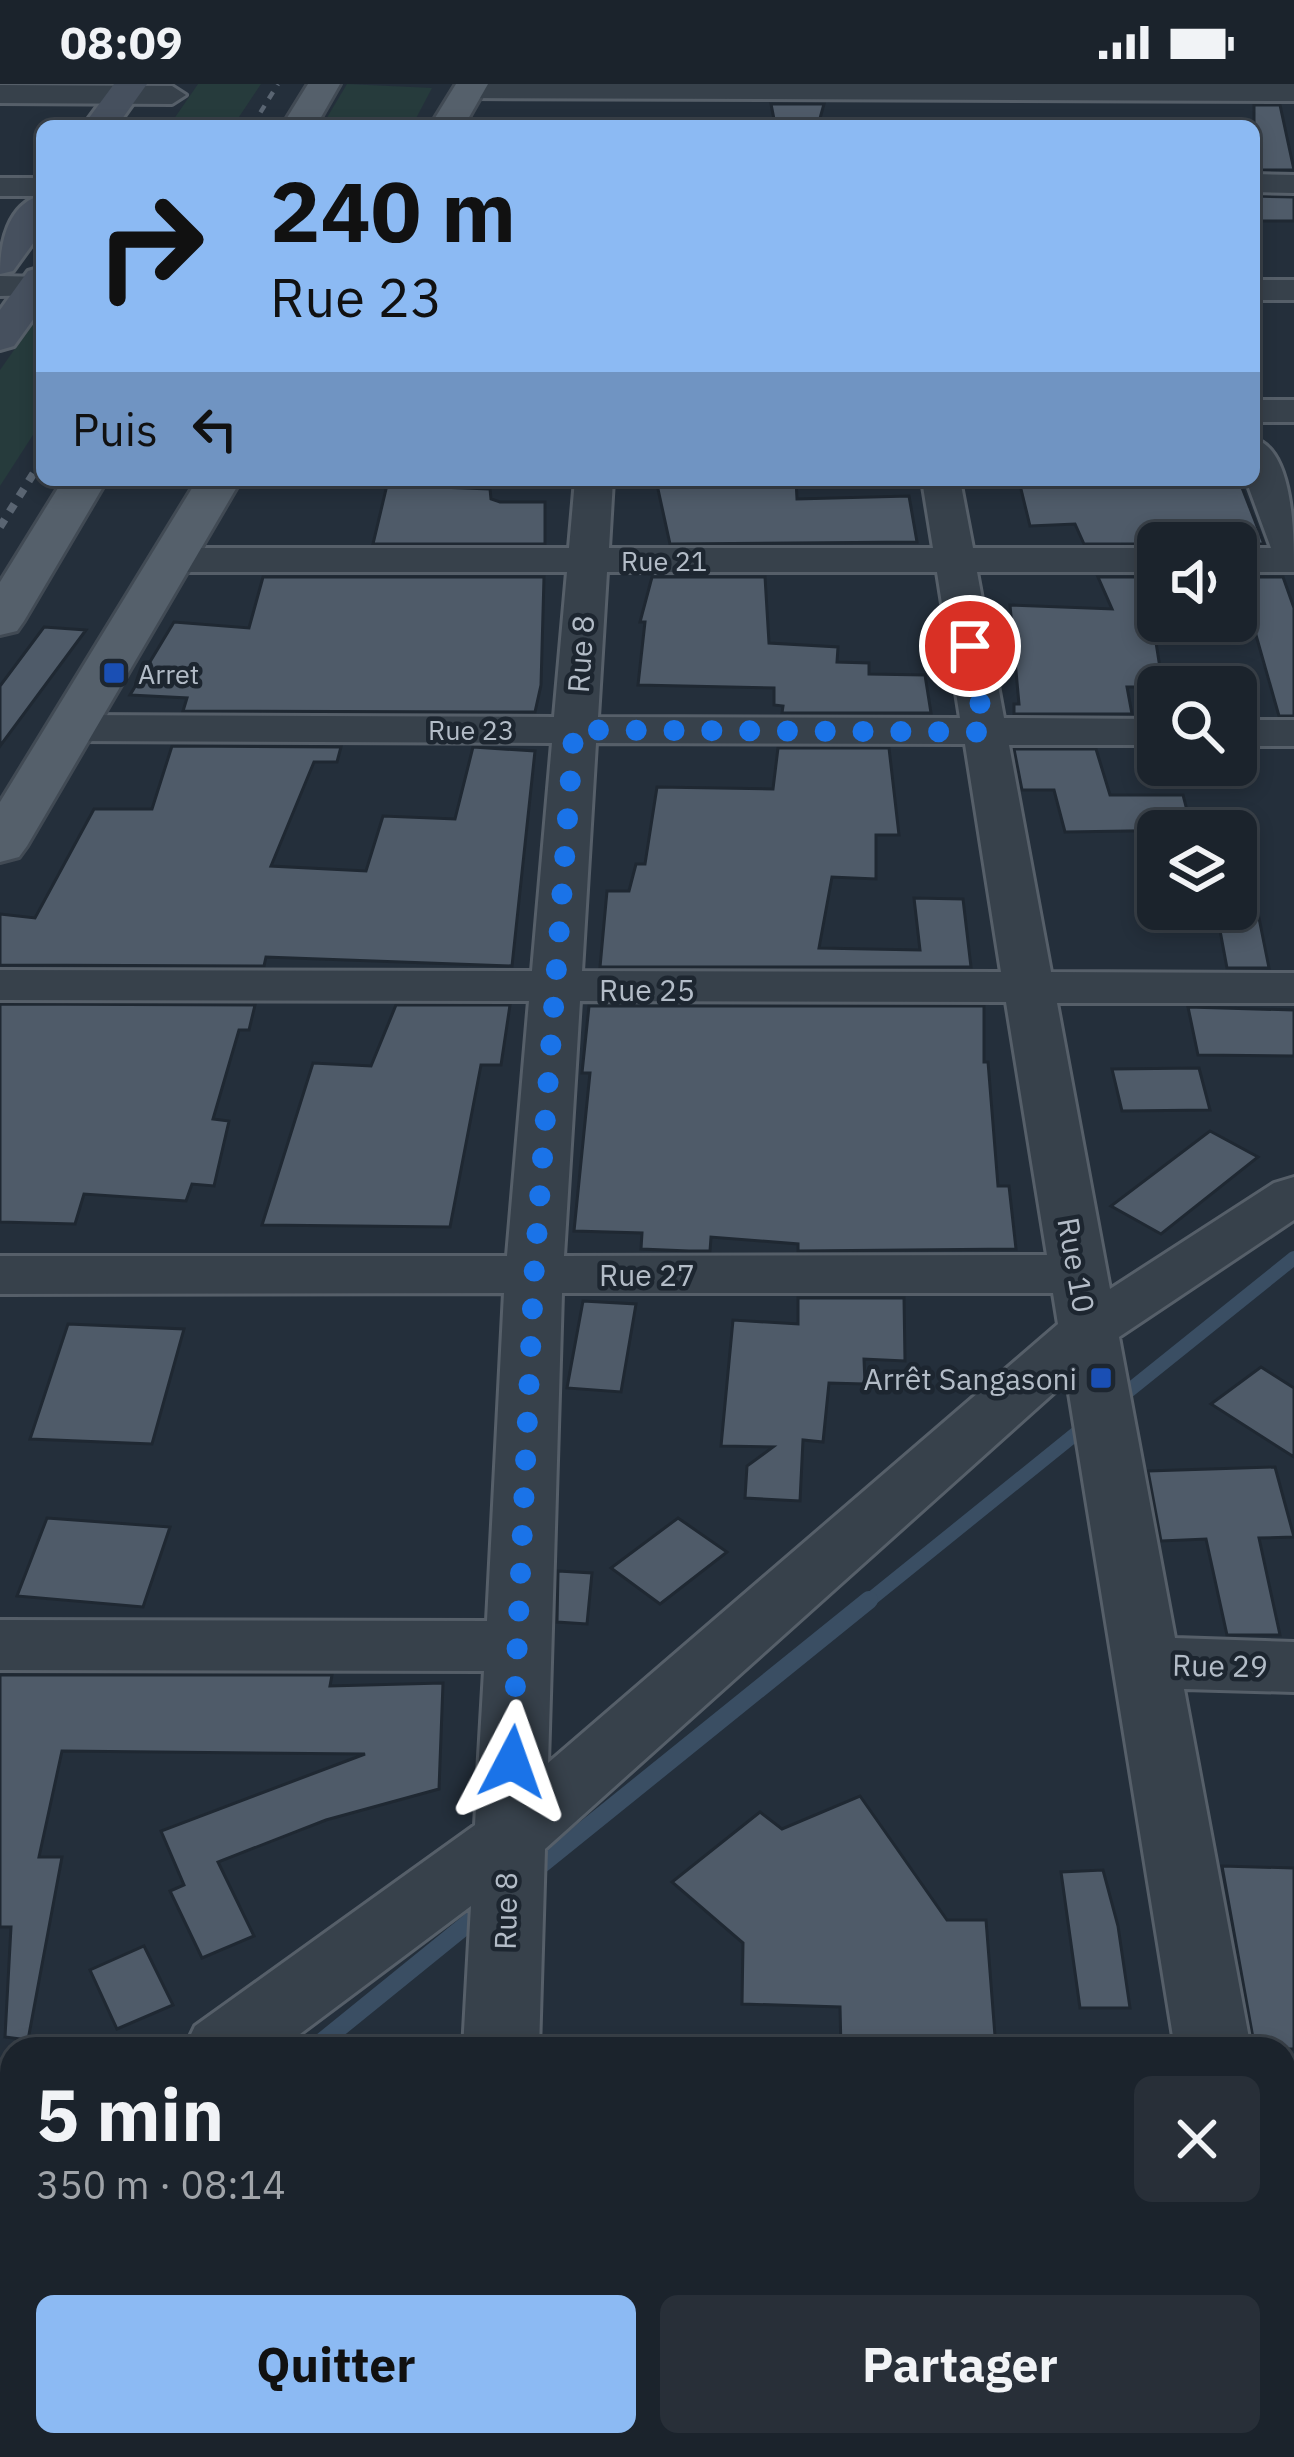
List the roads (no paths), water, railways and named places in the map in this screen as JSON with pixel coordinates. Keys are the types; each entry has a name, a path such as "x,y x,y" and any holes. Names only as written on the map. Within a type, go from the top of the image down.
{"main road":[{"path":"303,120 324,84"},
{"path":"450,120 470,86"},
{"path":"0,621 81,486"},
{"path":"0,846 216,486"}],"street":[{"path":"470,86 1294,92"},
{"path":"620,120 623,87"},
{"path":"873,87 879,120"},
{"path":"1117,88 1130,120"},
{"path":"104,120 127,89"},
{"path":"0,94 175,89"},
{"path":"154,120 175,89"},
{"path":"1260,184 1294,184"},
{"path":"0,187 36,188"},
{"path":"0,263 36,214"},
{"path":"0,338 26,284"},
{"path":"1260,290 1294,290"},
{"path":"1260,411 1294,411"},
{"path":"1257,559 1294,558 1260,466"},
{"name":"Rue 8","path":"501,2037 506,1840 520,1646 534,1274 593,486"},
{"name":"Rue 10","path":"942,486 1211,2037"},
{"name":"Rue 21","path":"170,560 1137,560"},
{"name":"Rue 23","path":"72,728 1137,732"},
{"path":"1257,733 1294,733"},
{"name":"Rue 25","path":"0,985 1294,988"},
{"path":"238,2037 506,1840 1083,1302 1294,1195"},
{"name":"Rue 27","path":"0,1274 534,1274 1083,1302"},
{"path":"0,1645 520,1646"},
{"name":"Rue 29","path":"1146,1663 1294,1667"}],"waterway":[{"path":"1116,1401 1294,1258"},
{"path":"866,1603 1089,1423"},
{"path":"532,1872 869,1600"},
{"path":"328,2037 482,1912"}],"railway":[{"path":"256,120 278,84"},
{"path":"0,527 36,470"}],"place":[{"name":"Arret","path":"114,673"},
{"name":"Arrêt Sangasoni","path":"1101,1378"}]}
